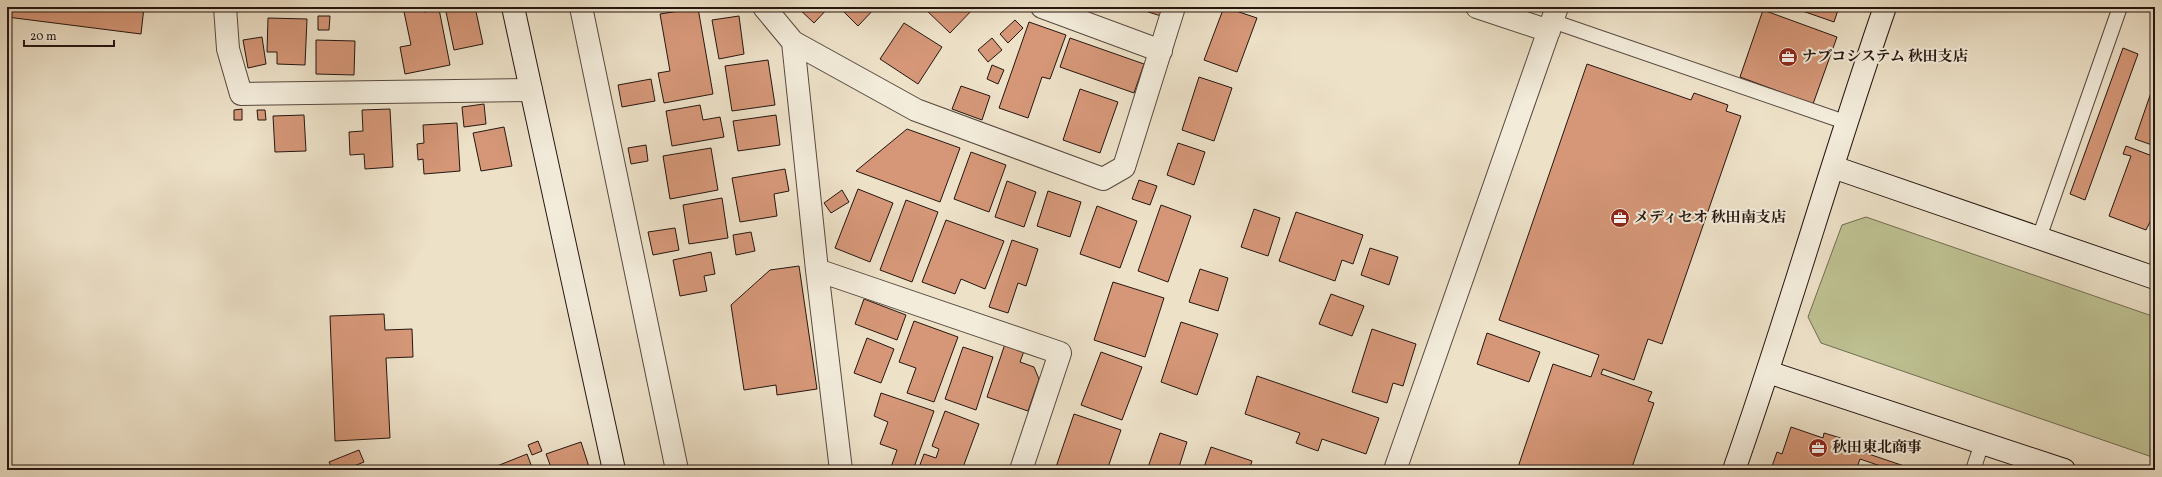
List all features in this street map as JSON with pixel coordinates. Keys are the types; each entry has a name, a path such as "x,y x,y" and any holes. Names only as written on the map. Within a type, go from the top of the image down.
{"street":[{"path":"225,7 228,50 241,94 531,90"},
{"path":"513,7 614,470"},
{"path":"581,7 677,470"},
{"path":"764,7 793,42 916,110 1103,179 1124,167 1174,7"},
{"path":"1042,7 1160,51"},
{"path":"1395,470 1553,20 1477,7"},
{"path":"1734,470 1768,372 1845,122 1885,7"},
{"path":"793,42 817,270 841,470"},
{"path":"1832,167 2155,278"},
{"path":"817,270 1060,353 1021,470"},
{"path":"1768,372 2064,470"}],"lane":[{"path":"2039,238 2120,7"},
{"path":"1553,20 1845,122"},
{"path":"1973,470 1982,443"}],"green space":[{"path":"1866,217 2155,317 2155,458 1821,343 1808,317 1842,225"}],"building":[{"path":"7,7 144,7 141,34 7,17"},
{"path":"281,7 326,7 326,9 281,10"},
{"path":"403,7 423,7 424,12 439,9 450,65 405,74 400,47 411,45"},
{"path":"445,7 475,7 483,44 454,50"},
{"path":"797,7 829,7 814,23"},
{"path":"839,7 876,7 858,26"},
{"path":"923,7 975,7 950,33"},
{"path":"1142,7 1164,7 1161,16 1142,10"},
{"path":"1224,7 1257,18 1237,72 1204,60"},
{"path":"1791,7 1839,7 1834,22"},
{"path":"698,8 713,94 664,103 658,73 670,71 660,14"},
{"name":"ナブコシステム 秋田支店","path":"1763,10 1837,37 1813,104 1740,77"},
{"path":"318,16 330,16 329,30 318,30"},
{"path":"739,16 744,54 719,59 712,20"},
{"path":"268,18 307,19 305,65 277,64 277,52 267,52"},
{"path":"1015,20 1023,28 1008,43 1000,34"},
{"path":"1029,22 1066,35 1050,79 1042,77 1028,118 999,108"},
{"path":"904,23 942,47 918,84 880,59"},
{"path":"262,37 266,64 248,68 243,40"},
{"path":"992,38 1002,50 988,62 978,50"},
{"path":"1070,38 1144,64 1134,93 1060,67"},
{"path":"316,40 355,41 354,75 316,74"},
{"path":"2123,48 2138,54 2085,200 2070,194"},
{"path":"768,60 775,105 732,111 725,66"},
{"name":"メディセオ 秋田南支店","path":"1587,64 1691,100 1694,93 1728,105 1726,111 1741,116 1662,344 1648,339 1634,380 1603,369 1601,374 1652,392 1648,401 1654,403 1631,470 1517,470 1553,364 1591,377 1599,355 1499,320"},
{"path":"992,65 1004,70 998,84 987,79"},
{"path":"1199,77 1232,88 1214,141 1182,130"},
{"path":"651,79 655,101 622,107 618,85"},
{"path":"2155,81 2155,146 2135,139"},
{"path":"961,86 990,96 982,120 952,109"},
{"path":"1080,89 1118,102 1100,153 1063,140"},
{"path":"484,104 486,124 464,127 462,107"},
{"path":"700,105 703,120 720,117 724,137 672,146 666,111"},
{"path":"242,109 242,120 234,120 234,110"},
{"path":"390,109 393,167 365,169 364,154 350,155 349,132 363,131 362,110"},
{"path":"257,110 265,110 266,120 258,120"},
{"path":"304,115 306,151 275,152 273,116"},
{"path":"776,115 780,145 738,151 733,121"},
{"path":"457,123 460,171 424,174 423,159 418,160 417,144 424,143 423,125"},
{"path":"504,127 512,166 481,171 473,133"},
{"path":"907,129 960,148 940,202 856,171"},
{"path":"1178,143 1205,152 1194,185 1167,175"},
{"path":"646,145 648,161 631,164 628,148"},
{"path":"2126,146 2155,157 2155,212 2146,230 2109,216 2131,156 2123,154"},
{"path":"711,148 718,190 670,199 663,156"},
{"path":"971,152 1006,165 989,212 954,199"},
{"path":"785,169 789,191 774,194 777,216 740,222 732,178"},
{"path":"1139,180 1157,186 1150,205 1132,199"},
{"path":"1007,181 1036,192 1024,227 995,217"},
{"path":"858,189 893,203 870,262 835,248"},
{"path":"842,190 849,202 831,213 824,203"},
{"path":"1048,191 1081,202 1070,237 1037,226"},
{"path":"722,198 728,238 689,244 683,205"},
{"path":"906,200 938,212 912,282 880,270"},
{"path":"1161,205 1191,216 1168,282 1138,271"},
{"path":"1097,206 1137,221 1120,268 1080,254"},
{"path":"1254,209 1280,218 1268,256 1241,247"},
{"path":"1296,212 1363,235 1353,264 1342,260 1335,281 1279,261"},
{"path":"946,220 1004,241 985,289 961,279 955,294 922,282"},
{"path":"675,228 679,250 653,255 648,232"},
{"path":"751,232 755,251 736,255 733,235"},
{"path":"1012,240 1038,249 1026,286 1018,283 1008,313 989,307"},
{"path":"1370,248 1398,257 1389,285 1361,275"},
{"path":"711,252 715,274 704,276 707,291 680,296 673,260"},
{"path":"799,266 817,389 777,395 776,385 744,390 731,305 770,270"},
{"path":"1200,269 1228,278 1218,311 1189,302"},
{"path":"1113,282 1164,298 1145,357 1094,340"},
{"path":"1331,294 1364,306 1352,336 1319,324"},
{"path":"864,299 906,315 897,340 855,324"},
{"path":"384,314 385,330 412,329 413,357 386,358 390,438 335,441 330,316"},
{"path":"914,321 958,337 934,402 907,393 916,368 899,362"},
{"path":"1181,322 1218,334 1197,395 1161,382"},
{"path":"1372,329 1416,344 1403,386 1393,383 1387,403 1352,392"},
{"path":"1487,333 1540,352 1529,382 1477,364"},
{"path":"867,338 894,349 881,383 854,373"},
{"path":"1005,344 1024,351 1020,362 1034,367 1039,379 1028,411 987,397"},
{"path":"963,347 993,357 976,410 945,399"},
{"path":"1101,352 1142,367 1122,420 1081,405"},
{"path":"1257,376 1379,418 1366,454 1322,439 1318,451 1296,443 1300,433 1245,414"},
{"path":"881,393 934,411 913,470 890,470 897,450 880,444 888,422 874,416"},
{"path":"945,411 979,424 962,470 918,470 924,454 936,458 939,449 932,446"},
{"path":"1074,414 1121,430 1107,470 1055,470"},
{"name":"秋田東北商事","path":"1791,427 1823,438 1824,433 1844,439 1842,445 1916,470 1892,470 1860,459 1856,470 1771,469 1777,452 1782,454"},
{"path":"1160,433 1187,442 1178,470 1147,470"},
{"path":"538,441 542,451 532,455 528,445"},
{"path":"581,442 590,470 552,470 546,454"},
{"path":"1211,447 1252,461 1249,470 1203,470"},
{"path":"359,450 364,462 344,470 333,470 329,462"},
{"path":"527,454 533,470 498,470 497,466"}],"place":[{"name":"ナブコシステム 秋田支店","path":"1788,57"},
{"name":"メディセオ 秋田南支店","path":"1620,218"},
{"name":"秋田東北商事","path":"1818,448"}]}
